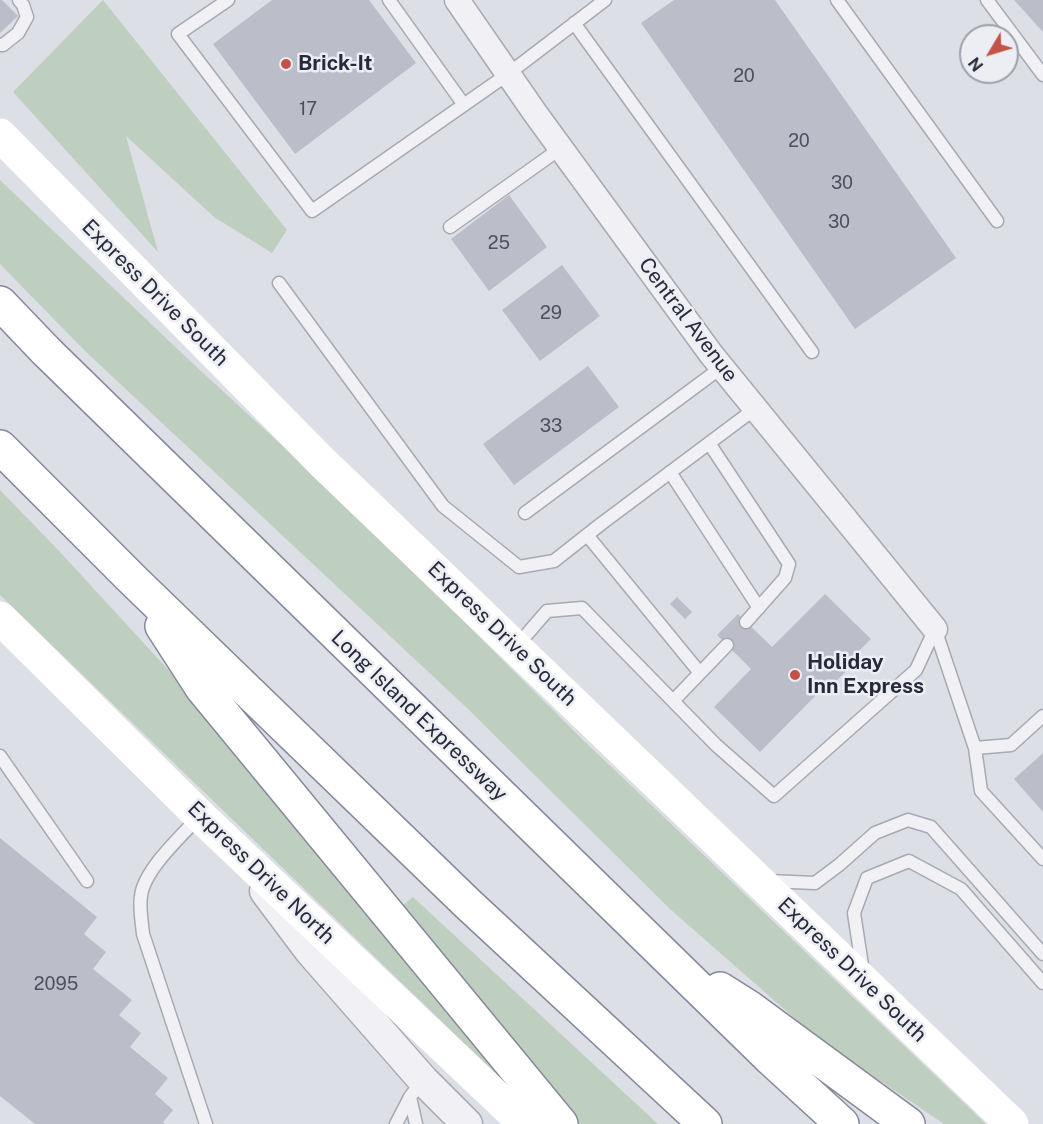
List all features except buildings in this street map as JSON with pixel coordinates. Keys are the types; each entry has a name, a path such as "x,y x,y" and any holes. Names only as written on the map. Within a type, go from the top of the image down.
{"main road":[{"name":"Express Drive South","path":"0,135 321,461 1012,1124"},
{"name":"Long Island Expressway","path":"0,303 46,351 770,1058 843,1124"},
{"path":"0,447 132,579 468,904 705,1124"},
{"path":"132,579 202,688 561,1124"},
{"name":"Express Drive North","path":"0,618 200,816 525,1124"},
{"path":"663,953 750,1008 908,1124"}],"street":[{"name":"Central Avenue","path":"465,3 508,74 722,367 935,628"},
{"path":"230,844 416,1089 467,1124"}],"lane":[{"path":"0,45 18,33 27,17 19,0"},
{"path":"228,0 178,34 312,211 508,74 605,0"},
{"path":"389,0 464,105"},
{"path":"837,0 997,221"},
{"path":"987,0 1043,75"},
{"path":"574,24 812,352"},
{"path":"450,227 561,148"},
{"path":"279,283 443,506 519,567 554,561 756,408"},
{"path":"525,513 722,367"},
{"path":"709,443 789,564 785,578 746,622"},
{"path":"670,472 759,608"},
{"path":"587,535 700,673"},
{"path":"516,647 547,611 582,608 716,745 774,796 916,670 935,628"},
{"path":"935,628 975,748 981,791 1043,859"},
{"path":"673,701 727,645"},
{"path":"975,748 1011,745 1043,716"},
{"path":"0,756 87,881"},
{"path":"200,816 150,874 141,895 141,902 143,934 206,1124"},
{"path":"759,881 815,883 875,833 908,820 931,827 1043,954"},
{"path":"864,982 854,913 857,904 867,878 909,861 961,888 1043,983"},
{"path":"396,1124 416,1089"},
{"path":"416,1089 416,1124"}],"green space":[{"path":"103,0 287,230 272,253 214,217 126,136 158,252 13,92"},
{"path":"0,180 189,360 346,504 582,739 986,1124 944,1124 817,1038 670,909 468,709 85,351 0,264"},
{"path":"0,490 173,675 352,887 502,1074 495,1073 0,595"},
{"path":"413,897 658,1124 577,1124 403,905"}],"place":[{"name":"Brick-It","path":"286,64"},
{"name":"Holiday Inn Express","path":"795,675"}]}
